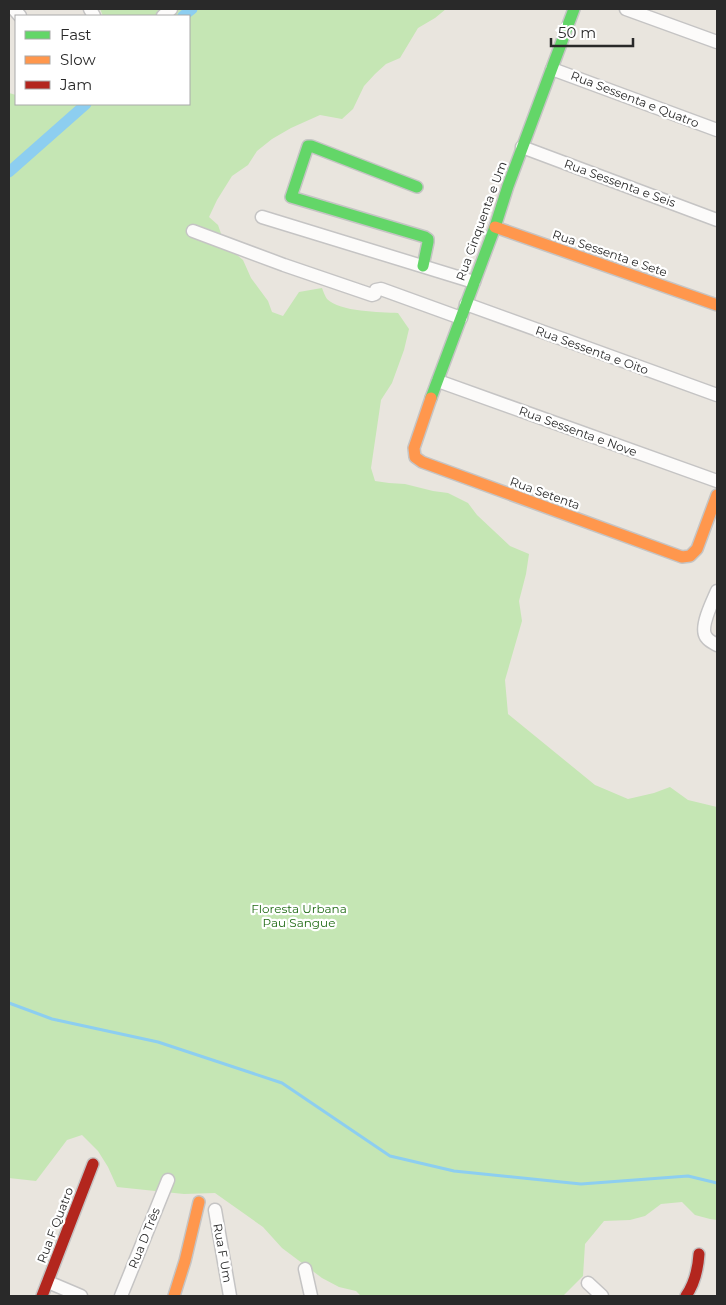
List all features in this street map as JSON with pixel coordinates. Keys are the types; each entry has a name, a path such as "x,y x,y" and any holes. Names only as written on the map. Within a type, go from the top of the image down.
{"street":[{"name":"Rua Cinquenta e Um","path":"414,442 574,9"},
{"path":"626,9 717,42"},
{"name":"Rua Sessenta e Quatro","path":"552,68 717,130"},
{"path":"416,186 308,146 291,197 425,237 428,239 428,242 423,266"},
{"name":"Rua Sessenta e Seis","path":"522,147 717,220"},
{"path":"262,217 474,282"},
{"name":"Rua Sessenta e Sete","path":"495,227 717,305"},
{"path":"193,231 372,295 375,294 376,290 381,289 461,318"},
{"name":"Rua Sessenta e Oito","path":"466,304 717,395"},
{"name":"Rua Sessenta e Nove","path":"438,381 717,481"},
{"name":"Rua Setenta","path":"414,442 413,453 416,458 423,462 682,558 692,555 696,549 717,495"},
{"path":"717,591 704,629 707,639 717,645"},
{"name":"Rua F Quatro","path":"42,1296 93,1164"},
{"name":"Rua D Três","path":"121,1296 168,1180"},
{"path":"174,1296 184,1268 198,1202"},
{"name":"Rua F Um","path":"215,1210 230,1296"},
{"path":"686,1296 697,1274 699,1254"},
{"path":"305,1269 311,1296"},
{"path":"48,1282 81,1296"},
{"path":"588,1283 602,1296"}],"green space":[{"name":"Floresta Urbana Pau Sangue","path":"100,9 446,9 418,28 400,58 386,64 375,74 364,86 353,109 342,119 320,115 291,128 272,139 257,151 248,165 232,176 209,217 218,225 225,245 243,260 251,278 268,301 272,312 283,316 299,292 322,288 327,299 341,307 398,313 409,329 404,350 392,383 381,400 371,468 375,481 405,484 448,493 468,503 477,515 510,546 529,554 519,601 522,621 505,680 508,714 595,785 628,799 670,787 688,800 717,807 717,1220 695,1215 682,1202 661,1204 645,1216 630,1220 604,1221 585,1244 583,1276 563,1296 361,1296 356,1291 339,1287 322,1278 282,1248 263,1227 215,1193 184,1194 117,1187 98,1151 82,1135 67,1140 36,1181 9,1178 9,93 15,95 15,105 190,105 190,15 103,15"}],"waterway":[{"path":"184,15 192,9"},
{"path":"9,172 85,105"},
{"path":"9,1003 52,1019 158,1042 282,1083 390,1156 454,1171 581,1184 688,1176 717,1183"}],"traffic: fast":[{"path":"431,398 574,9"},
{"path":"417,187 308,146 291,197 425,237 428,239 428,242 423,266"}],"traffic: slow":[{"path":"495,227 717,305"},
{"path":"431,398 414,448 415,457 422,462 682,557 690,556 697,549 717,495"},
{"path":"174,1296 185,1261 199,1202"}],"traffic: jam":[{"path":"42,1296 93,1164"},
{"path":"686,1296 696,1276 699,1254"}]}
